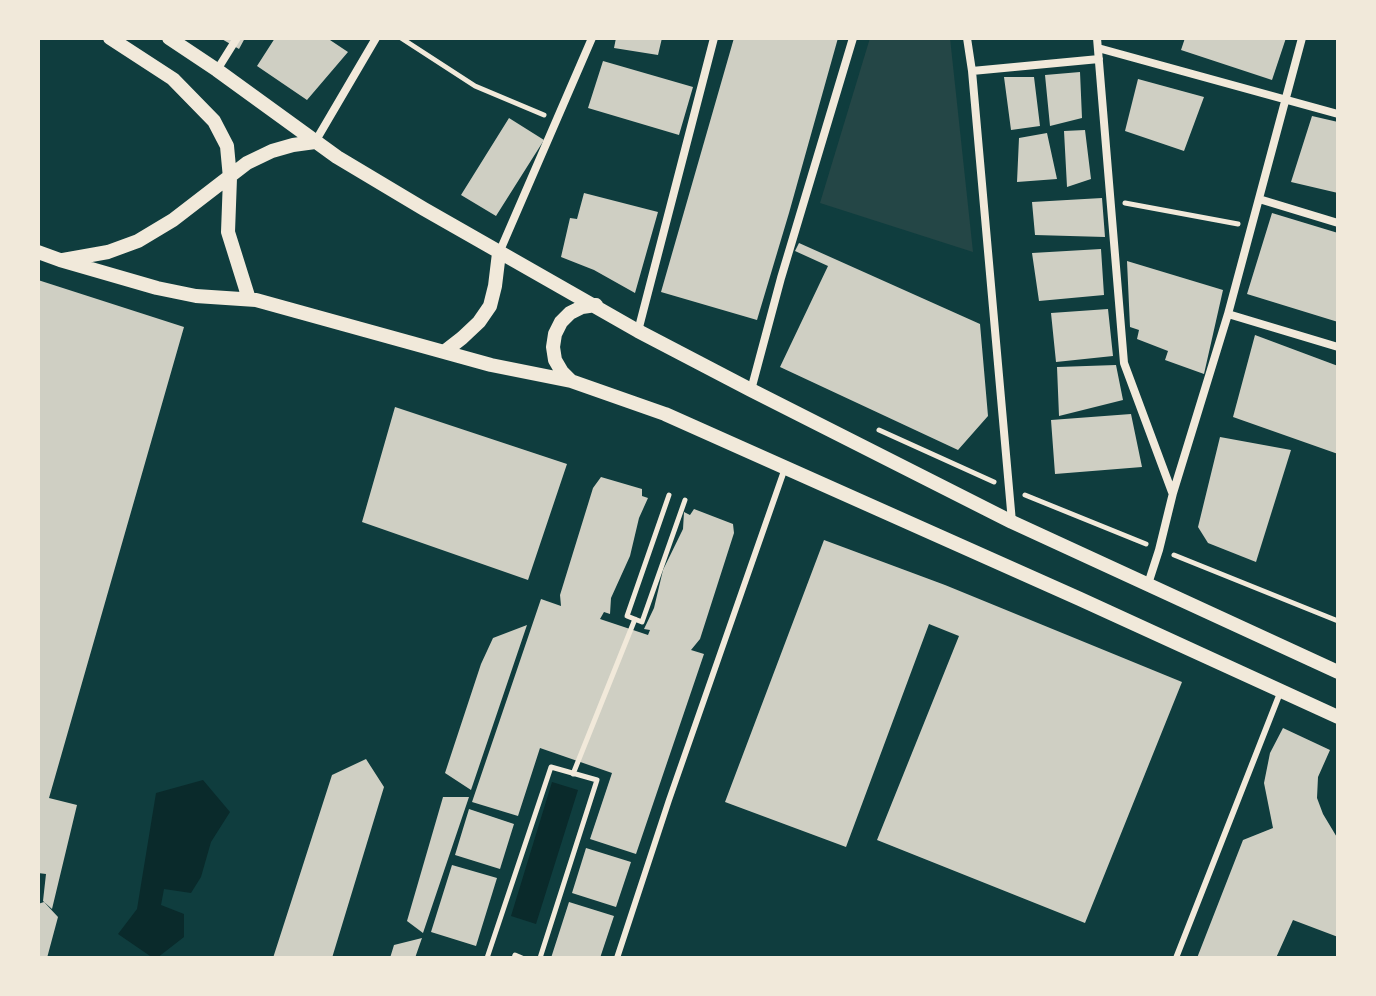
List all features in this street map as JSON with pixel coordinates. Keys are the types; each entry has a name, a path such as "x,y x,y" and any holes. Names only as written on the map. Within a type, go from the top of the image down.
{"street":[{"path":"110,38 173,79 214,121 227,146 230,178 228,232 249,299"},
{"path":"169,38 337,157 638,331 1012,522 1338,672"},
{"path":"217,70 237,38"},
{"path":"315,142 376,38"},
{"path":"444,352 479,322 490,306 499,253 592,38"},
{"path":"638,331 714,38"},
{"path":"751,390 853,38"},
{"path":"1097,38 1124,363 1173,493"},
{"path":"1148,584 1228,314 1302,38"},
{"path":"968,41 1012,522"},
{"path":"1098,48 1338,114"},
{"path":"972,71 1099,59"},
{"path":"60,260 108,252 138,241 173,220 247,163 272,151 315,142"},
{"path":"1259,199 1338,223"},
{"path":"38,252 157,288 196,296 249,299 491,365 571,381 665,414 1338,717"},
{"path":"571,381 555,360 555,334 570,313 596,305"},
{"path":"1228,314 1338,347"}],"lane":[{"path":"617,958 785,468"},
{"path":"1176,958 1281,690"}],"path":[{"path":"401,38 475,86 556,120"},
{"path":"1109,200 1252,227"},
{"path":"868,425 1010,489 1338,621"},
{"path":"669,495 627,616 642,622 685,500"},
{"path":"573,774 635,619"},
{"path":"487,958 551,767 597,780 540,958"},
{"path":"514,958 515,955 522,958"}],"shaded area":[{"path":"870,38 950,38 973,252 820,203"},
{"path":"203,780 230,812 211,842 201,877 191,893 164,889 161,905 184,914 184,937 153,958 118,934 137,909 156,793"},
{"path":"552,782 578,790 536,924 511,916"}],"building":[{"path":"220,38 245,38 239,49"},
{"path":"275,38 327,38 348,52 307,100 257,66"},
{"path":"616,38 662,38 658,55 614,48"},
{"path":"734,38 838,38 757,320 661,292"},
{"path":"1185,38 1286,38 1272,80 1181,50"},
{"path":"603,61 693,87 679,135 588,108"},
{"path":"1080,72 1082,118 1050,126 1045,75"},
{"path":"1004,77 1034,77 1040,126 1011,130"},
{"path":"1138,79 1204,97 1184,151 1125,131"},
{"path":"1312,116 1338,122 1338,193 1291,182"},
{"path":"509,118 544,140 496,216 461,195"},
{"path":"1085,130 1091,179 1067,187 1064,131"},
{"path":"1047,133 1057,179 1017,182 1019,138"},
{"path":"584,193 658,212 635,293 594,270 561,257 570,218 577,219"},
{"path":"1102,198 1105,237 1035,235 1032,202"},
{"path":"1272,213 1338,233 1338,322 1247,294"},
{"path":"799,243 980,324 988,416 958,450 780,367 828,266 795,251"},
{"path":"1101,249 1104,295 1039,301 1032,253"},
{"path":"1127,261 1223,290 1204,374 1165,360 1168,351 1137,339 1139,330 1130,327"},
{"path":"38,280 184,327 49,798 77,805 52,909 43,901 46,874 38,873"},
{"path":"1108,309 1113,356 1056,362 1051,313"},
{"path":"1255,335 1338,366 1338,454 1233,417"},
{"path":"1116,365 1123,400 1059,416 1057,367"},
{"path":"395,407 567,464 528,580 362,522"},
{"path":"1131,414 1142,467 1055,474 1051,420"},
{"path":"1220,437 1291,450 1256,562 1208,543 1198,527"},
{"path":"601,477 642,489 642,496 648,498 639,518 630,556 611,598 610,614 604,612 600,619 648,635 650,630 644,629 654,608 663,570 683,529 684,512 690,515 694,509 733,524 734,533 700,639 691,650 704,654 636,854 590,839 612,773 540,748 518,816 472,802 541,599 561,606 560,595 593,488"},
{"path":"824,540 945,585 1182,682 1085,923 877,840 959,636 929,624 846,847 725,802"},
{"path":"527,625 471,790 445,773 481,664 493,638"},
{"path":"1283,728 1330,750 1318,777 1317,798 1338,839 1338,937 1293,920 1276,958 1197,958 1243,840 1273,828 1264,783 1270,753"},
{"path":"366,759 384,787 332,958 273,958 332,775"},
{"path":"443,797 469,797 423,933 407,921"},
{"path":"469,809 514,824 500,869 455,855"},
{"path":"586,848 631,862 616,907 572,893"},
{"path":"452,865 497,878 476,946 431,932"},
{"path":"44,902 58,917 47,958 38,958 38,904"},
{"path":"569,902 614,916 600,958 551,958"},
{"path":"422,938 415,958 390,958 394,945"}]}
